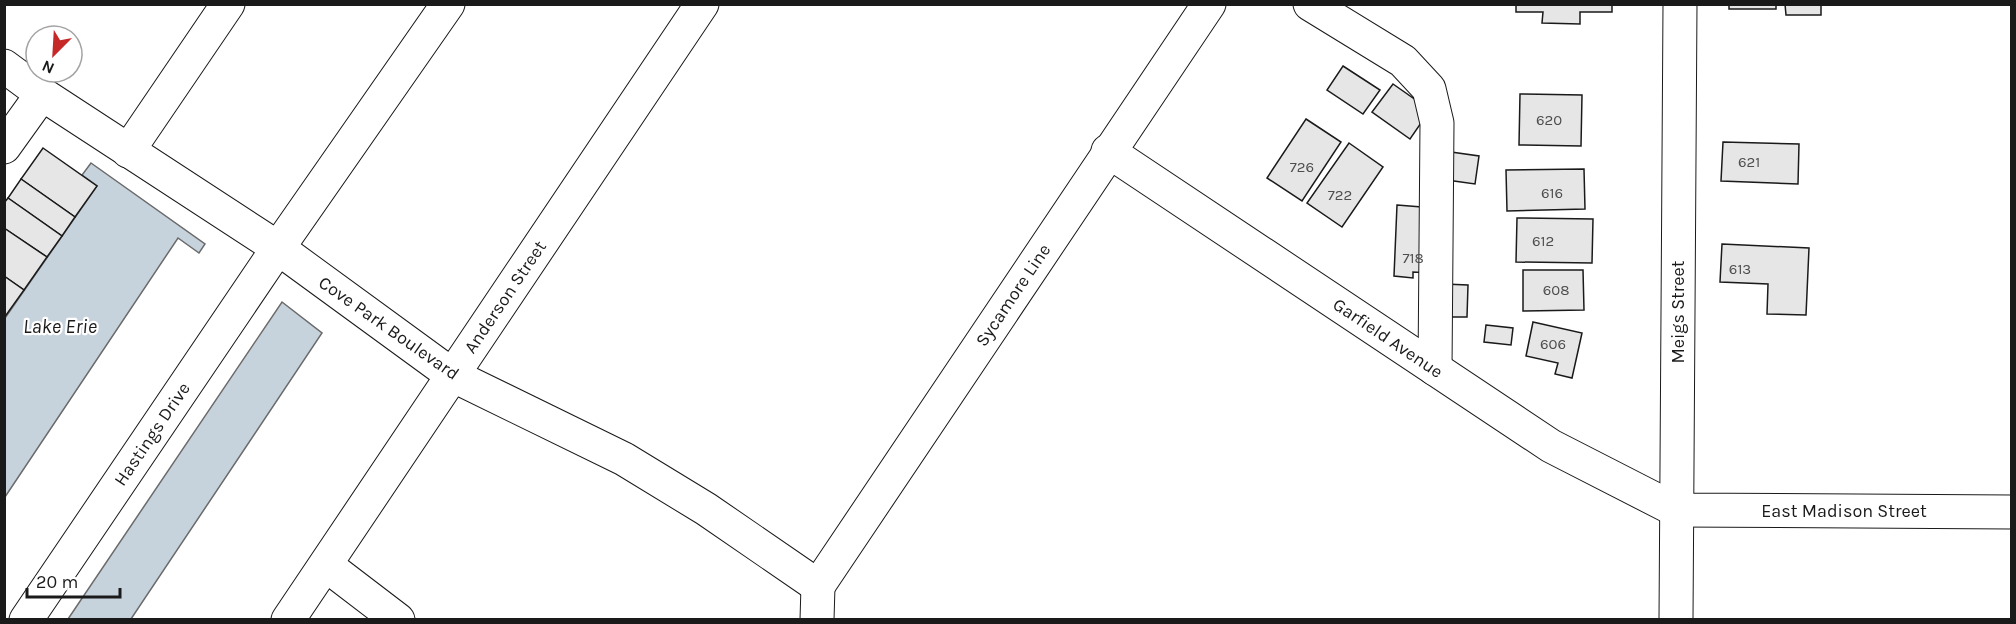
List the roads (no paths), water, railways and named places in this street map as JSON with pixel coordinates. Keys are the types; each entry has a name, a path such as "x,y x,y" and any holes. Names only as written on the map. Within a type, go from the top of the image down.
{"street":[{"path":"128,151 228,4"},
{"name":"Hastings Drive","path":"26,620 278,248 448,4"},
{"name":"Anderson Street","path":"288,620 702,4"},
{"name":"Sycamore Line","path":"818,586 1108,151 1209,4"},
{"path":"1310,4 1403,62 1429,88 1437,123 1435,369"},
{"name":"Meigs Street","path":"1676,620 1680,4"},
{"name":"Cove Park Boulevard","path":"4,66 42,94 278,248 452,375 624,459 706,509 818,586"},
{"path":"4,147 42,94"},
{"name":"Garfield Avenue","path":"1108,151 1551,446 1676,510"},
{"name":"East Madison Street","path":"1676,510 2012,512"},
{"path":"326,565 398,620"},
{"path":"817,620 818,586"}],"water":[{"name":"Lake Erie","path":"91,163 205,244 199,253 178,238 5,497 5,318 97,186 82,175"},
{"path":"282,302 322,333 131,619 68,619"}]}
